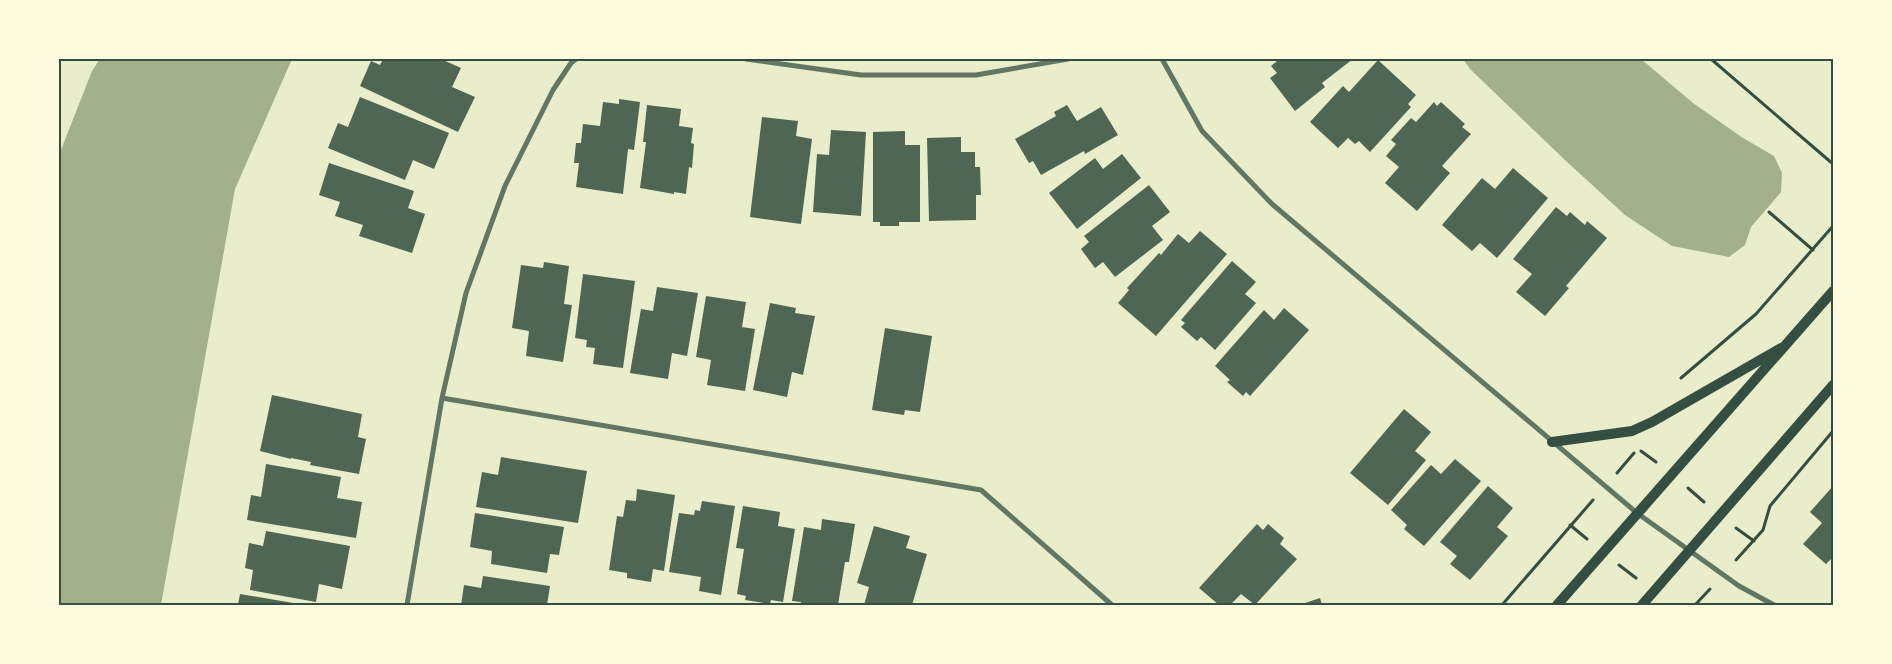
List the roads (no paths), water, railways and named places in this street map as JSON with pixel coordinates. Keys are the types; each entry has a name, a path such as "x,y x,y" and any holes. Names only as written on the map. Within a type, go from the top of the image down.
{"main road":[{"path":"1557,605 1833,291"},
{"path":"1552,442 1632,431 1788,343"},
{"path":"1642,605 1833,385"}],"street":[{"path":"407,605 442,398 466,293 505,186 553,90 570,63 576,59"},
{"path":"746,59 862,75 976,76 1068,59"},
{"path":"1162,59 1202,130 1272,204 1637,513 1739,586 1774,605"},
{"path":"442,398 981,490 1112,605"}]}
